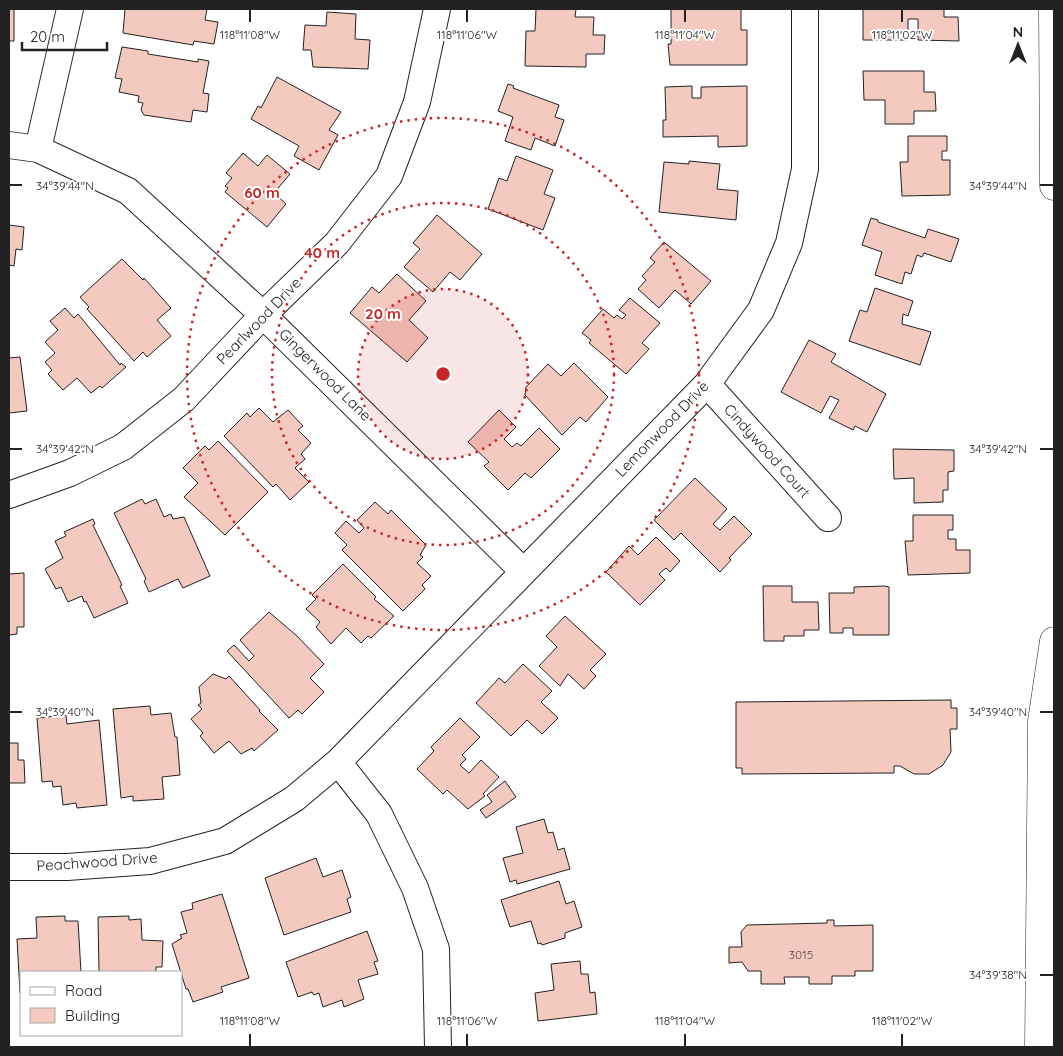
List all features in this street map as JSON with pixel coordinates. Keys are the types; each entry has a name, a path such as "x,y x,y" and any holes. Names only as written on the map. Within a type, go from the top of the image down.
{"main road":[{"path":"1054,9 1054,186"},
{"path":"1039,1047 1042,721 1054,641"}],"street":[{"path":"38,149 70,9"},
{"name":"Pearlwood Drive","path":"9,496 70,473 123,447 184,399 263,315 337,243 389,176 417,102 437,9"},
{"name":"Lemonwood Drive","path":"338,762 707,384 761,310 789,243 805,169 805,9"},
{"name":"Gingerwood Lane","path":"9,145 38,149 128,191 263,315 523,571"},
{"name":"Cindywood Court","path":"707,384 828,518"},
{"path":"338,762 379,814 415,888 436,949 438,1047"},
{"name":"Peachwood Drive","path":"9,867 67,867 150,861 225,841 294,798 338,762"}],"building":[{"path":"9,9 14,9 14,41 9,41"},
{"path":"125,9 207,9 205,20 218,22 214,44 194,41 193,45 123,33"},
{"path":"536,9 576,9 575,17 594,17 593,35 605,35 604,54 586,54 586,67 525,66 526,31 535,31"},
{"path":"671,9 741,9 741,30 747,30 747,65 670,65 668,44 671,44"},
{"path":"863,9 944,9 944,17 958,17 959,41 918,40 918,19 908,19 908,40 863,40"},
{"path":"327,12 356,14 355,39 370,40 368,69 313,67 311,50 303,50 305,25 326,26"},
{"path":"122,47 148,51 148,54 198,62 198,59 209,61 203,93 209,94 207,112 193,110 191,122 144,115 141,110 143,103 138,102 139,96 119,92 122,79 115,78"},
{"path":"863,71 924,71 924,92 935,92 936,111 914,111 914,124 885,124 885,100 864,100"},
{"path":"277,77 341,112 329,130 338,135 319,170 294,156 299,146 251,119 258,106 261,108"},
{"path":"508,84 514,86 513,88 559,105 555,117 564,120 555,146 535,138 531,150 505,141 513,117 498,111"},
{"path":"692,86 692,98 701,98 701,87 747,86 747,146 718,147 718,136 663,137 663,120 666,120 665,87"},
{"path":"908,136 947,136 947,151 942,151 942,160 950,160 950,195 902,196 900,162 908,162"},
{"path":"243,153 258,166 267,155 290,174 274,193 286,204 267,227 225,192 228,188 225,186 232,178 226,173"},
{"path":"516,156 553,170 544,194 555,198 543,230 488,209 499,178 507,181"},
{"path":"689,161 720,164 717,189 738,191 736,220 659,212 664,162 689,164"},
{"path":"437,215 482,254 460,280 450,272 433,292 404,267 420,249 413,243"},
{"path":"871,218 925,238 928,229 959,239 951,262 924,253 922,257 917,255 911,274 905,272 902,284 875,275 882,252 862,245"},
{"path":"9,225 24,227 22,250 16,249 14,266 9,265"},
{"path":"664,242 711,281 691,304 675,290 659,308 638,289 646,280 642,276 655,262 650,258"},
{"path":"122,259 143,280 144,278 171,308 157,320 171,336 147,357 143,352 134,361 87,309 89,307 80,297"},
{"path":"397,274 426,301 409,320 428,338 407,362 350,313 372,287 379,293"},
{"path":"875,288 913,301 908,316 903,314 902,324 931,332 920,365 849,341 860,310 867,312"},
{"path":"630,298 660,323 642,343 649,349 626,374 589,343 591,340 582,333 603,309 614,318 617,315 622,319 626,315 619,310"},
{"path":"65,308 74,318 78,314 120,365 121,363 126,367 102,388 100,386 91,393 77,378 63,390 48,374 52,370 45,362 55,353 45,342 58,330 50,321"},
{"path":"809,340 836,354 831,362 886,394 867,432 855,426 853,430 829,418 839,400 830,396 821,413 781,392"},
{"path":"20,357 27,411 9,413 9,358"},
{"path":"574,363 608,397 586,422 580,417 562,435 525,395 526,387 548,364 561,376"},
{"path":"259,408 273,422 288,410 303,426 298,430 311,443 301,454 305,459 295,468 309,482 290,500 276,484 273,487 224,436 247,413 250,417"},
{"path":"499,410 516,427 504,439 512,447 517,443 521,446 539,428 560,449 531,478 525,473 508,490 484,466 489,462 468,442"},
{"path":"218,441 268,492 225,535 184,497 198,483 183,468 205,446 209,450"},
{"path":"893,449 954,450 954,471 948,472 948,490 943,490 943,502 914,503 914,478 894,479"},
{"path":"695,478 727,509 713,524 720,530 734,516 752,534 729,558 731,560 720,572 681,533 674,540 654,520"},
{"path":"142,499 145,504 156,499 164,517 171,514 173,519 184,517 210,576 183,588 178,579 149,592 144,581 146,579 114,513"},
{"path":"375,502 388,514 391,510 426,545 420,555 423,557 417,563 431,576 422,585 425,589 403,611 342,550 347,545 335,533 346,521 359,533 364,528 357,520"},
{"path":"913,515 953,515 953,530 948,530 948,539 956,539 956,550 970,550 970,573 908,575 905,541 913,541"},
{"path":"93,519 95,524 93,525 122,585 120,586 128,603 94,618 82,596 68,602 61,587 56,589 45,569 63,558 55,541 66,536 64,532"},
{"path":"656,537 680,561 670,572 666,568 659,574 665,580 640,605 606,572 629,546 638,555"},
{"path":"343,564 376,597 374,599 394,616 371,638 368,636 361,643 346,628 331,644 316,627 320,622 306,609 316,599 312,595"},
{"path":"24,573 24,627 17,627 17,634 9,635 9,574"},
{"path":"763,586 792,586 792,602 818,602 819,630 804,630 804,636 784,636 784,641 764,641"},
{"path":"854,587 889,587 889,635 853,635 853,628 843,628 843,633 830,633 829,593 854,593"},
{"path":"269,612 297,636 324,664 310,678 324,692 302,714 298,710 289,718 227,651 234,645 249,661 254,656 240,640"},
{"path":"565,616 606,654 590,670 596,676 584,689 568,674 560,686 539,666 557,647 546,636"},
{"path":"523,664 552,691 541,702 558,718 542,734 527,720 511,736 476,703 499,678 505,683"},
{"path":"213,674 226,679 229,676 278,730 254,751 252,748 241,754 229,741 214,753 200,736 203,733 191,719 202,709 198,705 201,703 199,687"},
{"path":"951,700 951,708 957,708 957,729 950,729 951,752 943,765 929,774 914,774 900,766 894,766 894,773 742,774 742,768 736,768 736,702"},
{"path":"150,706 151,715 171,713 175,737 177,737 180,775 162,777 164,799 133,801 133,796 121,798 113,709"},
{"path":"66,715 67,724 99,720 107,805 77,808 76,803 63,805 61,786 53,787 52,781 42,782 37,718"},
{"path":"460,718 480,737 462,755 466,759 460,765 469,773 481,760 499,777 483,794 485,796 468,809 447,790 443,794 417,769 434,751 431,747"},
{"path":"9,743 18,743 18,760 24,760 25,783 9,783"},
{"path":"505,781 516,797 486,818 480,810 492,802 487,795"},
{"path":"544,819 548,833 553,832 558,850 564,848 570,869 517,884 516,880 510,882 503,858 523,853 516,827"},
{"path":"316,858 323,877 342,870 351,897 347,899 351,912 284,935 265,878"},
{"path":"559,881 566,904 574,901 582,927 565,933 565,938 542,945 541,943 538,944 531,921 510,927 501,900"},
{"path":"222,894 249,978 221,987 223,992 193,1002 188,989 186,989 182,971 180,971 172,944 182,938 180,935 187,933 181,912 193,909 192,903"},
{"path":"65,916 65,921 78,921 81,971 20,971 20,993 17,939 37,938 36,917"},
{"path":"129,916 129,920 141,919 142,940 163,941 162,967 156,967 156,971 99,971 98,917"},
{"path":"827,920 834,920 834,926 873,925 873,971 855,971 855,976 832,976 832,984 809,984 809,977 784,977 785,984 761,984 761,971 748,971 742,962 729,963 729,947 742,947 741,932 747,925 827,923"},
{"path":"367,931 378,961 374,962 378,974 358,980 364,999 344,1007 342,1000 323,1007 319,993 314,995 312,992 298,997 286,962"},
{"path":"580,961 581,974 588,974 590,993 595,992 597,1014 538,1021 535,993 554,990 551,964"}]}
